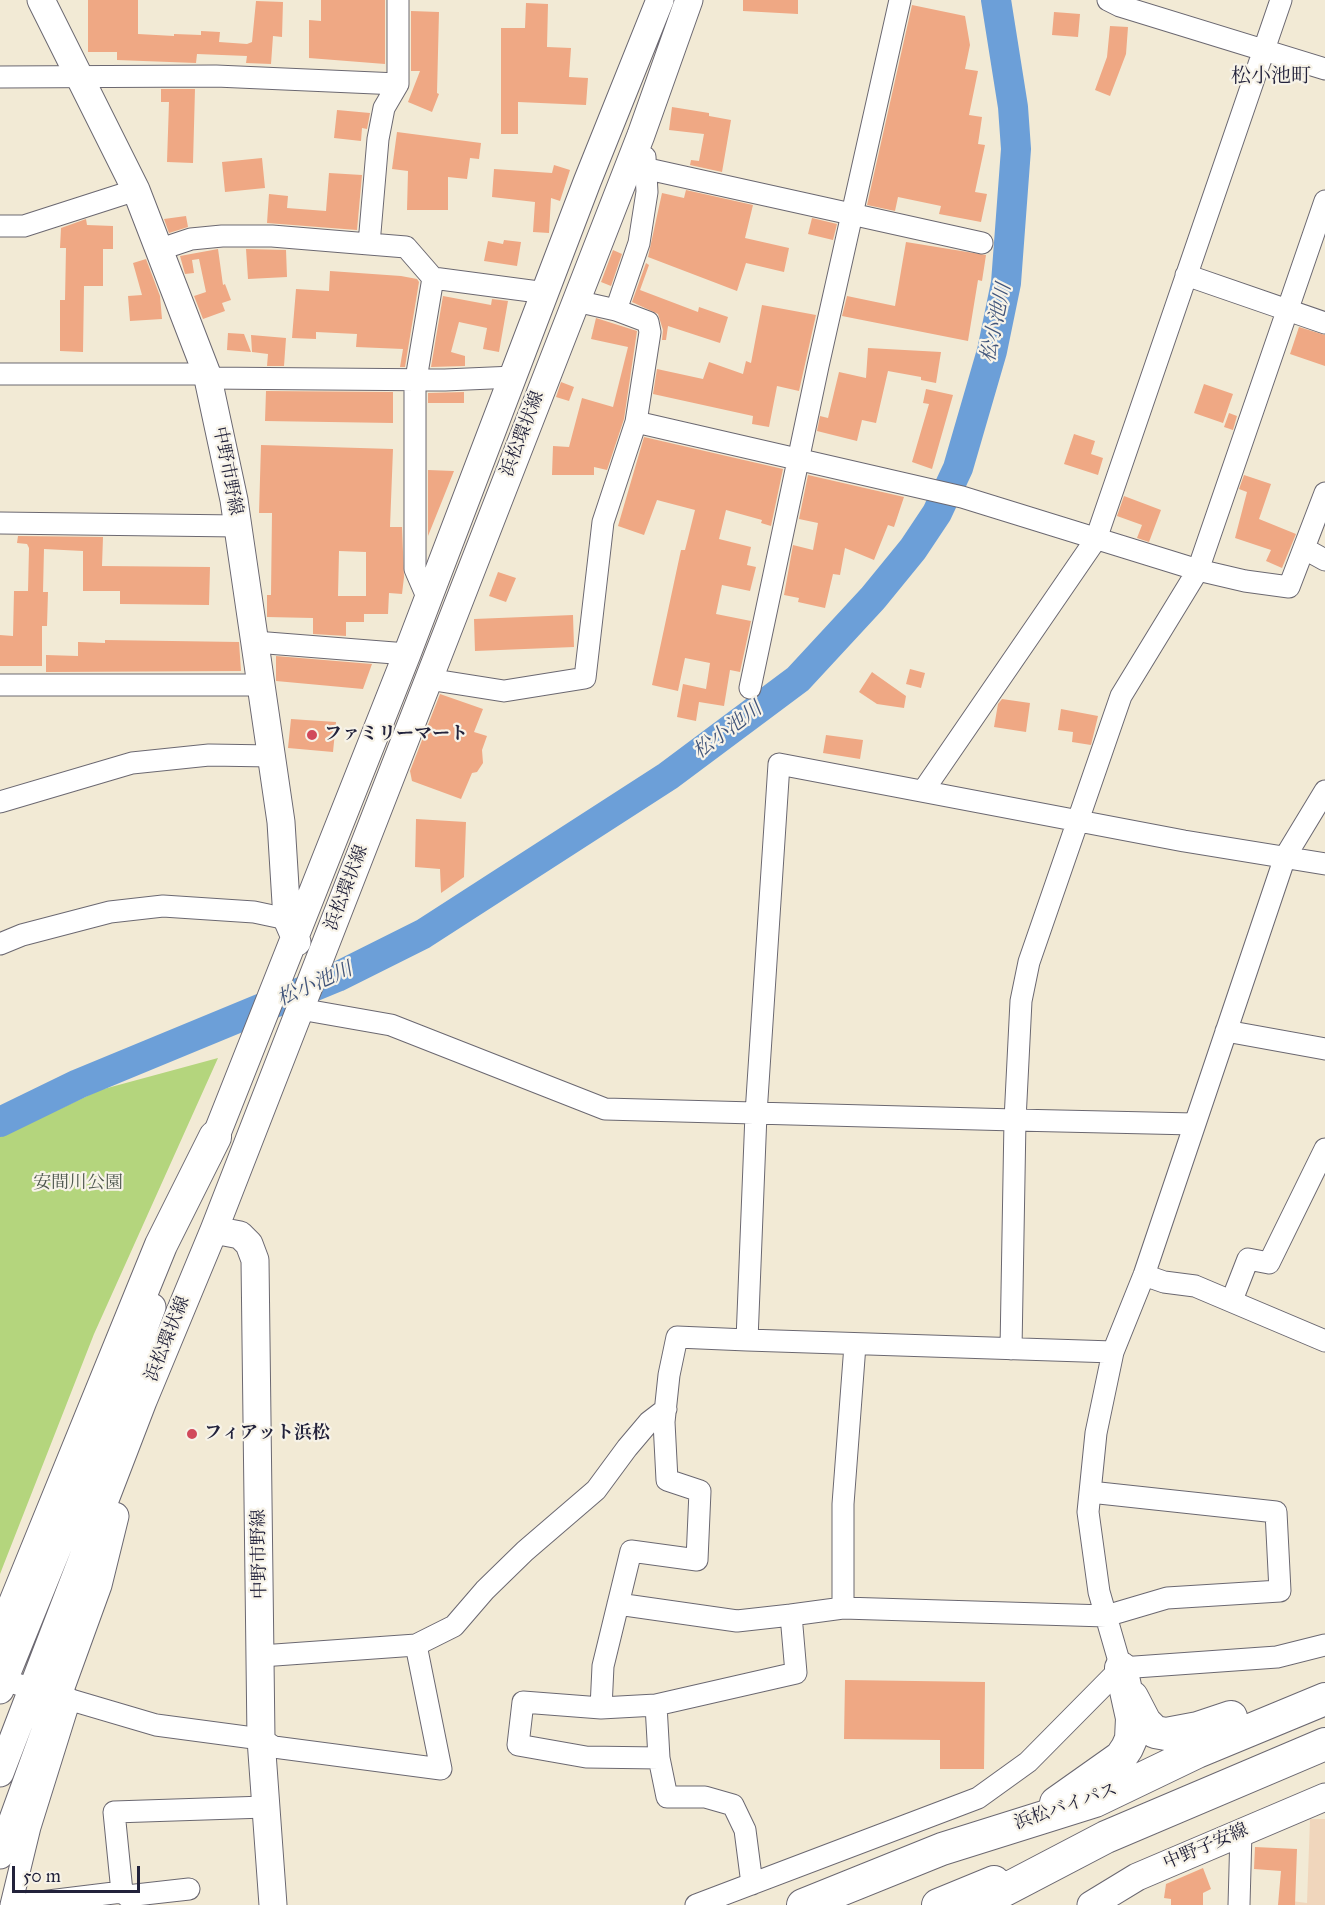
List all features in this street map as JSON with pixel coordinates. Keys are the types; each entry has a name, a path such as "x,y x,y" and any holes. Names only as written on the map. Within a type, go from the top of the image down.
{"highway":[{"path":"0,1640 161,1245 215,1137"},
{"path":"1121,1668 1135,1705 1145,1722 1155,1732 1166,1734 1184,1732 1242,1714 1325,1678"},
{"path":"858,1905 911,1883 1032,1820 1105,1769 1128,1748 1131,1739 1132,1718 1121,1668"},
{"name":"浜松バイパス","path":"803,1905 942,1850 1095,1802 1197,1752 1325,1699"},
{"path":"938,1905 1325,1744"},
{"path":"976,1905 1106,1837"}],"main road":[{"name":"中野市野線","path":"41,0 136,190 161,249 207,376 238,526 272,756 291,929"},
{"name":"浜松環状線","path":"1,1683 105,1431 215,1137 277,984 291,929 407,654 587,182 660,0"},
{"name":"浜松環状線","path":"53,1695 98,1585 143,1401 214,1230 641,135 690,0"},
{"path":"291,929 316,966"},
{"name":"中野市野線","path":"214,1230 240,1235 249,1244 255,1260 261,1739 273,1905"},
{"path":"0,1773 53,1695"},
{"path":"0,1855 53,1695"},
{"name":"中野子安線","path":"1091,1905 1137,1877 1325,1797"}],"street":[{"path":"369,244 378,140 384,108 398,84 398,0"},
{"path":"750,688 800,460 818,366 900,0"},
{"path":"1108,0 1120,6 1325,69"},
{"path":"923,791 1096,539 1281,0"},
{"path":"0,78 216,76 398,84"},
{"path":"616,310 639,243 647,192 648,169 641,135"},
{"path":"648,169 982,243"},
{"path":"0,226 24,226 136,190"},
{"path":"1011,1349 1015,1120 1021,1001 1029,962 1121,696 1198,570 1325,201"},
{"path":"161,249 191,239 222,236 406,248 433,278 546,293"},
{"path":"1186,276 1325,323"},
{"path":"428,599 415,569 415,380 433,278"},
{"path":"428,679 504,691 585,678 603,522 636,422 650,332 648,322 616,310 576,301"},
{"path":"0,374 415,380 514,377"},
{"path":"636,422 937,491 1198,570 1289,588 1325,493"},
{"path":"0,523 238,526"},
{"path":"1305,549 1325,560"},
{"path":"255,642 407,654"},
{"path":"0,685 261,685"},
{"path":"0,801 132,763 209,755 272,756"},
{"path":"747,1340 756,1114 779,764 1079,821 1325,864"},
{"path":"1121,1668 1099,1592 1090,1545 1088,1512 1096,1433 1113,1352 1144,1275 1285,857 1325,791"},
{"path":"0,944 22,934 110,912 163,906 254,912 291,929"},
{"path":"301,1007 391,1025 605,1109 1194,1124"},
{"path":"1226,1031 1325,1049"},
{"path":"1232,1299 1248,1259 1269,1263 1325,1149"},
{"path":"1144,1275 1164,1282 1195,1286 1232,1299 1325,1341"},
{"path":"601,1708 603,1666 631,1551 697,1560 700,1491 667,1480 664,1422 669,1375 677,1337 855,1345 1113,1352"},
{"path":"843,1608 843,1504 855,1345"},
{"path":"261,1656 416,1645 454,1626 485,1590 525,1551 596,1490 634,1439 649,1422 666,1409"},
{"path":"618,1604 737,1621 843,1608 1106,1616 1167,1598 1280,1591 1276,1512 1090,1492"},
{"path":"659,1758 586,1757 518,1745 523,1702 601,1708 656,1705 796,1673 791,1615"},
{"path":"1,1683 53,1695 156,1725 261,1739 274,1747 441,1768 416,1645"},
{"path":"696,1905 978,1798 1028,1762 1121,1668 1277,1657 1325,1645"},
{"path":"10,1905 30,1827 53,1695"},
{"path":"656,1705 659,1758 667,1797 705,1797 733,1805 745,1830 752,1884"},
{"path":"189,1889 127,1896 122,1892 114,1812 265,1807"},
{"path":"1239,1905 1241,1832"},
{"path":"16,1905 122,1892"}],"shaded area":[{"path":"1310,1819 1325,1819 1325,1905 1283,1905 1284,1900 1307,1903"}],"green space":[{"name":"安間川公園","path":"218,1058 94,1334 0,1574 0,1137 100,1090"}],"building":[{"path":"88,0 138,0 138,34 174,36 174,34 201,35 201,31 220,32 219,42 247,44 252,42 256,1 283,2 282,37 273,36 271,64 246,63 247,56 197,54 196,63 117,60 117,52 88,52"},
{"path":"321,0 385,0 385,64 309,58 309,20 321,21"},
{"path":"743,0 798,0 798,14 743,11"},
{"path":"526,3 548,4 547,47 571,48 569,77 588,78 586,105 518,102 518,134 501,134 501,28 525,28"},
{"path":"912,5 965,16 970,45 965,69 978,71 969,115 982,117 978,144 985,145 975,192 987,194 981,222 939,214 941,206 898,197 895,211 867,205"},
{"path":"411,11 439,12 437,93 439,94 432,112 408,102 420,71 411,71"},
{"path":"1054,12 1080,14 1078,37 1052,35"},
{"path":"1110,26 1128,27 1126,54 1110,96 1095,90 1107,57"},
{"path":"161,89 195,89 193,163 167,162 169,102 161,102"},
{"path":"672,107 709,113 709,116 731,120 722,172 690,165 691,160 699,161 704,134 669,130"},
{"path":"337,110 370,113 367,129 362,128 361,141 334,138"},
{"path":"397,132 481,143 479,159 470,158 467,179 448,177 448,210 407,210 408,171 392,169"},
{"path":"262,158 265,188 225,192 222,162"},
{"path":"554,165 570,170 560,201 551,198 549,233 533,232 535,202 492,197 494,169 552,173"},
{"path":"329,173 362,175 357,230 267,223 269,194 288,196 287,208 326,211"},
{"path":"686,190 753,205 745,238 789,248 784,272 746,263 737,291 648,257 662,193 684,198"},
{"path":"186,216 188,227 169,233 164,219"},
{"path":"812,218 837,224 833,240 808,234"},
{"path":"86,219 87,225 113,226 113,249 103,249 103,286 84,286 83,352 60,351 60,300 65,300 66,248 60,248 61,228"},
{"path":"504,240 521,242 517,266 484,261 488,241 503,244"},
{"path":"906,242 986,255 982,281 978,280 968,341 842,316 847,296 895,306"},
{"path":"218,249 223,285 225,284 231,300 222,303 225,311 203,319 194,296 206,292 199,259 192,260 194,273 185,274 180,256"},
{"path":"246,249 286,250 287,277 248,279"},
{"path":"613,250 622,254 611,286 601,282"},
{"path":"146,259 160,296 162,319 130,321 128,296 142,295 133,263"},
{"path":"646,263 649,265 640,290 698,312 699,307 728,317 720,343 668,326 666,340 662,340 663,330 658,314 632,302"},
{"path":"330,271 417,279 419,282 405,367 400,367 403,349 356,347 357,334 316,332 316,339 292,338 296,289 329,291"},
{"path":"443,296 491,305 492,299 508,301 499,352 483,349 487,328 459,322 451,352 465,356 465,366 431,367"},
{"path":"762,305 816,315 799,391 777,386 769,427 752,424 753,416 653,394 657,369 703,379 709,362 743,374 746,361 751,363"},
{"path":"596,318 637,331 624,419 607,470 594,467 594,475 552,475 553,446 569,447 582,398 613,407 628,347 591,339"},
{"path":"1299,327 1325,335 1325,366 1290,354"},
{"path":"228,333 244,334 251,352 227,350"},
{"path":"251,335 286,338 284,366 267,366 268,354 252,352"},
{"path":"868,348 941,352 936,383 921,380 921,377 888,371 876,423 862,420 857,441 817,431 820,416 828,418 839,372 866,378"},
{"path":"561,382 574,387 569,401 556,397"},
{"path":"1204,384 1233,394 1223,423 1194,413"},
{"path":"926,389 953,395 932,469 912,462 929,404 923,403"},
{"path":"266,391 393,392 393,423 265,421"},
{"path":"464,392 464,403 428,403 428,393"},
{"path":"1229,413 1237,416 1233,430 1224,427"},
{"path":"1074,434 1095,441 1091,454 1103,458 1098,475 1064,464"},
{"path":"644,437 783,469 771,526 761,523 762,520 726,510 719,539 751,547 747,565 756,567 750,591 722,585 716,614 751,621 740,672 730,670 724,706 699,702 696,721 677,717 683,684 706,689 710,663 685,658 678,691 652,685 681,550 685,550 695,510 657,500 644,535 618,526"},
{"path":"261,445 393,449 390,527 402,527 404,577 402,594 389,593 388,614 364,614 364,622 346,622 346,636 313,634 313,618 267,617 267,595 271,595 272,513 259,513","holes":["339,551 366,552 366,596 338,596"]},
{"path":"428,470 454,471 428,536"},
{"path":"808,475 904,497 894,527 888,525 874,560 845,548 840,575 833,574 825,608 798,602 799,598 784,595 793,545 813,550 818,523 799,519"},
{"path":"1244,475 1271,484 1259,519 1296,534 1282,568 1266,561 1271,550 1235,538 1247,492 1239,489"},
{"path":"1124,496 1161,510 1149,542 1137,538 1142,525 1117,516"},
{"path":"18,536 103,537 102,566 210,567 209,605 120,604 120,591 83,591 83,551 44,549 43,592 48,592 47,626 42,626 42,666 0,666 0,635 13,636 14,591 28,591 29,548 27,544 17,543"},
{"path":"498,572 516,578 506,602 489,596"},
{"path":"573,615 574,647 475,651 474,619"},
{"path":"105,640 239,642 241,671 46,672 46,655 78,656 78,642 105,643"},
{"path":"276,656 372,664 363,689 276,681"},
{"path":"910,669 925,673 921,688 906,684"},
{"path":"872,672 906,696 904,708 877,704 859,692"},
{"path":"440,694 483,709 474,732 487,736 482,750 483,763 477,772 472,773 461,799 412,781 410,771"},
{"path":"1002,699 1030,703 1026,732 994,727 998,704"},
{"path":"1061,709 1098,716 1091,745 1072,742 1073,732 1058,730"},
{"name":"ファミリーマート","path":"291,719 336,722 333,752 288,748"},
{"path":"826,735 863,740 860,759 823,753"},
{"path":"416,819 466,822 464,877 441,893 440,869 415,867"},
{"path":"845,1680 985,1682 984,1769 940,1769 940,1740 844,1739"},
{"path":"1255,1847 1297,1849 1295,1905 1278,1905 1281,1871 1254,1869"},
{"path":"1203,1868 1211,1889 1203,1893 1203,1905 1171,1905 1171,1899 1164,1898 1166,1884"}],"waterway":[{"name":"松小池川","path":"0,1122 78,1084 337,977 423,934 668,776 798,679 873,598 913,549 937,513 958,468 992,351 1006,283 1016,149 1013,107 996,0"}],"place":[{"name":"ファミリーマート","path":"312,735"},
{"name":"フィアット浜松","path":"192,1434"}],"district":[{"name":"松小池町","path":"1271,77"}]}
